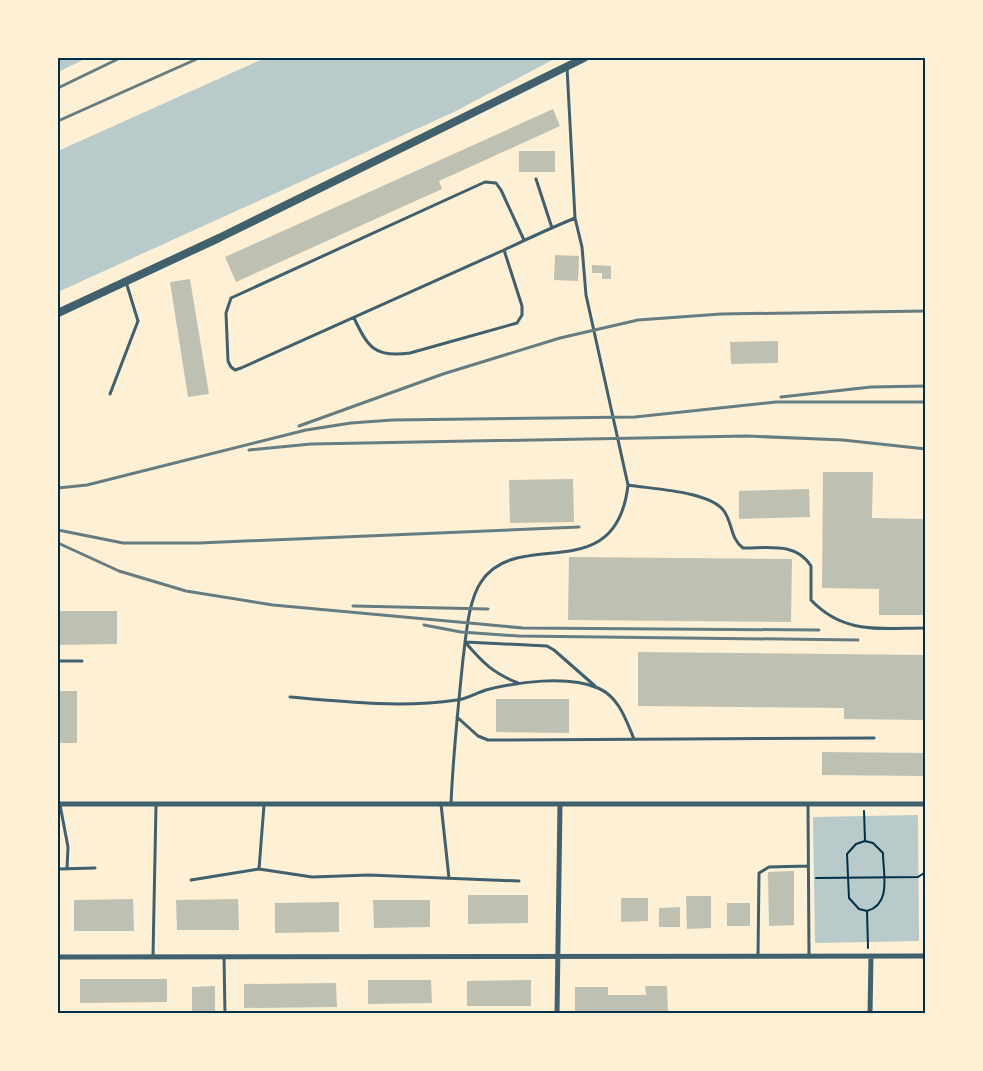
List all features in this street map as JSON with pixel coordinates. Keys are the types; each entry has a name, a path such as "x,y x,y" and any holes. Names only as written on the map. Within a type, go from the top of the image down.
{"street":[{"path":"58,313 126,282 584,58"},
{"path":"59,804 926,804"},
{"path":"557,1014 560,804"},
{"path":"870,956 870,1014"},
{"path":"58,957 926,956"}],"lane":[{"path":"451,804 456,717 465,642 475,593 490,571 500,564 514,559 582,550 597,542 611,530 621,514 628,485 586,295 582,247 575,218 567,66"},
{"path":"536,179 552,228"},
{"path":"524,240 501,190 496,183 485,182 231,298 226,313 228,361 235,370 241,368 575,218"},
{"path":"354,318 367,345 379,352 394,355 410,353 517,323 522,315 522,306 504,250"},
{"path":"110,394 138,321 126,282"},
{"path":"628,485 711,500 725,512 732,536 743,548 790,548 799,552 811,566 811,600 836,621 857,628 926,628"},
{"path":"465,642 490,669 498,675 519,683"},
{"path":"465,642 546,646 554,650 618,704 634,739"},
{"path":"58,661 82,661"},
{"path":"290,697 380,703 458,700 482,691 519,683 549,682 597,687"},
{"path":"456,717 478,736 488,740 874,738"},
{"path":"59,804 68,847 67,869"},
{"path":"153,956 156,804"},
{"path":"259,869 264,804"},
{"path":"441,804 449,878"},
{"path":"808,804 809,956"},
{"path":"758,956 757,880 759,873 768,867 808,866"},
{"path":"58,869 95,868"},
{"path":"191,880 259,869 312,877 369,875 519,881"},
{"path":"224,956 225,1014"},
{"path":"114,1014 148,1014"}],"path":[{"path":"863,804 865,841"},
{"path":"865,841 873,843 883,853 884,897 880,904 867,911 853,905 849,898 847,854 856,844 865,841"},
{"path":"809,878 921,876 925,871 925,866"},
{"path":"867,911 870,956"}],"shaded area":[{"path":"58,58 87,58 58,72"},
{"path":"265,58 556,58 454,112 58,292 58,151"},
{"path":"918,815 919,941 815,943 813,817"}],"building":[{"path":"553,109 560,126 439,181 442,189 236,282 225,257"},
{"path":"519,151 555,151 555,172 519,172"},
{"path":"555,255 579,256 578,281 554,280"},
{"path":"592,265 611,266 611,279 602,279 602,273 592,273"},
{"path":"190,279 209,394 188,397 170,282"},
{"path":"778,341 778,363 731,364 730,342"},
{"path":"823,472 873,472 872,518 926,519 926,615 879,615 879,589 822,588"},
{"path":"573,479 574,522 510,523 509,480"},
{"path":"809,489 810,517 739,519 739,491"},
{"path":"569,557 792,559 791,622 568,620"},
{"path":"58,611 117,611 117,644 58,645"},
{"path":"638,652 926,655 926,729 923,729 923,720 844,719 844,708 638,706"},
{"path":"58,691 77,691 77,743 58,743"},
{"path":"496,699 569,699 569,733 496,732"},
{"path":"822,752 926,753 926,776 822,775"},
{"path":"794,871 794,925 769,926 768,872"},
{"path":"468,895 528,895 528,923 468,924"},
{"path":"686,896 711,896 711,928 687,929"},
{"path":"621,898 648,898 648,921 621,922"},
{"path":"133,899 134,931 74,931 74,900"},
{"path":"238,899 239,930 177,930 176,900"},
{"path":"373,900 430,900 430,927 374,928"},
{"path":"339,902 339,932 275,933 275,903"},
{"path":"727,903 750,903 750,926 727,926"},
{"path":"680,907 680,927 659,927 659,908"},
{"path":"80,979 167,979 167,1002 80,1003"},
{"path":"368,980 431,980 432,1003 368,1004"},
{"path":"531,980 531,1006 467,1006 467,981"},
{"path":"336,983 337,1007 244,1008 244,984"},
{"path":"215,986 215,1014 192,1014 192,987"},
{"path":"645,986 667,986 668,1014 575,1014 575,987 608,987 608,995 646,995"}],"railway":[{"path":"58,88 120,58"},
{"path":"58,121 199,58"},
{"path":"299,426 443,374 560,338 638,320 721,314 926,311"},
{"path":"781,397 871,387 926,386"},
{"path":"58,488 87,485 306,430 351,423 393,420 635,417 776,402 926,402"},
{"path":"249,450 311,444 747,436 843,440 926,449"},
{"path":"58,530 123,543 199,543 579,527"},
{"path":"58,543 119,571 186,591 273,605 523,628 819,630"},
{"path":"353,606 488,609"},
{"path":"424,625 461,632 519,636 858,640"}]}
